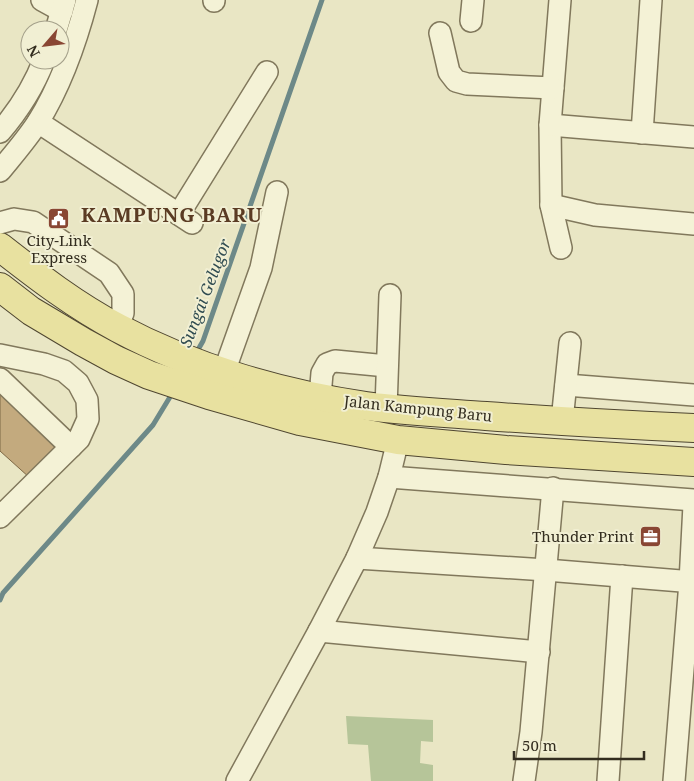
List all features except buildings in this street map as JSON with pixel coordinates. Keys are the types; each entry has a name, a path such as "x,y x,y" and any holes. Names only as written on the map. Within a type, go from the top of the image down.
{"main road":[{"name":"Jalan Kampung Baru","path":"0,246 64,295 117,328 165,351 225,363 250,381 320,397 386,408 562,421 694,428"},
{"path":"0,272 25,296 31,311"},
{"name":"Jalan Kampung Baru","path":"0,287 31,311 116,360 150,375 209,395 300,421 398,440 694,462"}],"street":[{"path":"42,0 61,14"},
{"path":"0,171 38,122 59,81 80,29 87,0"},
{"path":"560,0 550,125 551,205 562,248"},
{"path":"642,133 651,0"},
{"path":"440,33 449,72 456,81 466,84 553,88"},
{"path":"0,132 20,106 40,70"},
{"path":"38,122 185,218 267,72"},
{"path":"550,125 694,137"},
{"path":"225,363 261,268 277,192"},
{"path":"551,205 595,215 694,224"},
{"path":"0,223 14,219 33,222 109,274 123,294 123,313 117,328"},
{"path":"386,408 390,295"},
{"path":"562,421 570,342"},
{"path":"0,354 44,364 64,371 78,383 87,400 88,419 79,439 0,517"},
{"path":"320,397 322,373 327,364 335,361 388,366"},
{"path":"0,379 71,447"},
{"path":"566,385 694,395"},
{"path":"237,781 357,558 377,512 389,477 398,440"},
{"path":"389,477 694,500"},
{"path":"524,781 539,652 553,488"},
{"path":"674,781 692,582 694,505"},
{"path":"357,558 546,570 692,582"},
{"path":"608,781 622,576"},
{"path":"319,631 539,652"}],"green space":[{"path":"346,716 433,720 433,742 421,741 420,763 433,765 433,781 371,781 368,745 348,744"}],"waterway":[{"name":"Sungai Gelugor","path":"195,355 203,341 322,0"},
{"name":"Sungai Gelugor","path":"0,600 3,593 153,425 173,392"}],"place":[{"name":"City-Link Express","path":"59,218"},
{"name":"Thunder Print","path":"650,537"}],"district":[{"name":"KAMPUNG BARU","path":"172,215"}]}
